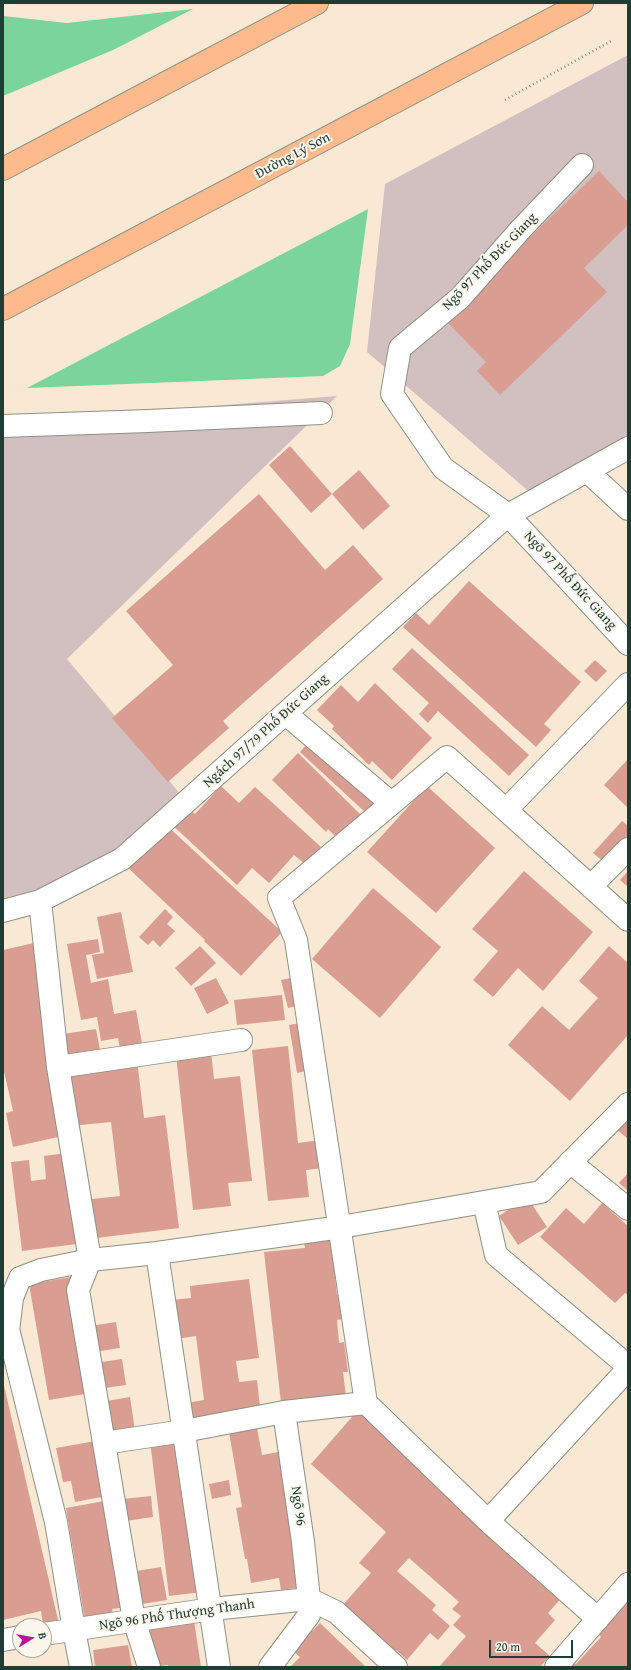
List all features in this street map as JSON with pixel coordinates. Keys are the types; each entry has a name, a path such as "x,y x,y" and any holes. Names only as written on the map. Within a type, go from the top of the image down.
{"highway":[{"path":"3,169 317,3"},
{"name":"Đường Lý Sơn","path":"3,309 582,3"}],"street":[{"path":"3,156 34,152"},
{"name":"Ngõ 97 Phố Đức Giang","path":"582,165 521,229 460,298 400,348 392,394 443,468 508,515 628,644"},
{"path":"3,426 321,413"},
{"name":"Ngách 97/79 Phố Đức Giang","path":"3,911 40,901 122,859 508,515 628,448"},
{"path":"587,471 628,509"},
{"path":"506,810 628,684"},
{"path":"286,714 391,803"},
{"path":"598,1619 488,1521 366,1403 341,1227 296,940 279,898 447,757 628,920"},
{"path":"591,886 628,849"},
{"path":"40,901 58,1067 90,1260 78,1290 134,1620 149,1667"},
{"path":"58,1067 241,1040"},
{"path":"5,1331 12,1298 20,1278 41,1270 90,1260 157,1253 341,1227 541,1192 628,1104"},
{"path":"570,1162 628,1209"},
{"path":"484,1202 496,1255 628,1366"},
{"path":"157,1253 212,1609 219,1667"},
{"path":"3,1310 5,1331 56,1522 81,1667"},
{"path":"488,1521 628,1369"},
{"path":"104,1443 184,1431 284,1412 366,1403"},
{"name":"Ngõ 96","path":"274,1666 309,1615 309,1600 303,1542 284,1412"},
{"path":"556,1667 628,1584"},
{"path":"309,1600 336,1612 396,1667"},
{"name":"Ngõ 96 Phố Thượng Thanh","path":"52,1633 212,1609 309,1600"}],"path":[{"path":"505,100 611,41"}],"shaded area":[{"path":"628,55 628,442 533,495 367,352 385,184"},
{"path":"337,396 67,659 187,802 40,901 3,911 3,423"}],"green space":[{"path":"193,9 113,50 3,96 3,16 67,23"},
{"path":"368,209 350,344 340,366 323,376 27,388"}],"building":[{"path":"599,171 628,202 628,225 584,268 607,292 500,395 477,371 486,362 444,319"},
{"path":"290,446 332,494 311,513 269,465"},
{"path":"359,470 390,506 363,530 332,494"},
{"path":"259,494 325,570 353,545 383,579 223,721 229,728 168,782 112,718 173,665 126,611"},
{"path":"469,581 581,682 544,724 551,730 536,747 403,627 416,613 429,625"},
{"path":"412,648 529,755 509,776 438,711 428,723 419,714 429,703 392,669"},
{"path":"595,660 607,671 596,682 584,671"},
{"path":"375,683 432,738 392,780 372,761 369,765 332,729 334,726 317,710 341,685 358,702"},
{"path":"312,738 379,799 366,813 300,752"},
{"path":"298,753 362,816 339,840 328,829 326,832 272,780"},
{"path":"628,759 628,808 604,785"},
{"path":"221,786 239,803 255,787 321,847 305,864 294,855 269,883 252,868 237,885 169,822 184,805 195,814"},
{"path":"427,786 495,848 436,913 367,852"},
{"path":"622,821 628,826 628,835 604,862 593,853"},
{"path":"164,823 282,932 241,976 126,866"},
{"path":"524,871 593,932 543,991 518,968 493,997 473,980 498,951 472,929"},
{"path":"628,871 628,887 620,880"},
{"path":"373,888 441,947 380,1018 312,959"},
{"path":"165,909 173,917 167,924 175,931 160,947 153,940 148,945 139,937"},
{"path":"121,912 133,972 97,979 92,955 104,953 97,917"},
{"path":"98,939 100,952 86,955 91,983 108,979 114,1014 136,1010 143,1049 121,1053 118,1038 101,1041 97,1017 81,1020 67,944"},
{"path":"34,943 67,1135 13,1147 6,1113 13,1111 3,1067 3,950"},
{"path":"200,946 216,963 191,986 175,968"},
{"path":"609,946 628,963 628,1035 570,1101 508,1045 542,1006 569,1030 598,998 579,981"},
{"path":"295,977 301,1005 288,1008 281,980"},
{"path":"216,978 229,1003 207,1014 194,988"},
{"path":"282,995 285,1020 237,1025 234,1000"},
{"path":"307,1022 315,1069 297,1073 289,1025"},
{"path":"96,1029 101,1055 67,1060 63,1034"},
{"path":"288,1046 298,1143 328,1139 332,1167 306,1170 309,1197 268,1201 252,1050"},
{"path":"211,1051 214,1079 240,1076 252,1181 228,1183 231,1206 193,1210 176,1055"},
{"path":"137,1060 144,1118 165,1115 179,1228 88,1239 83,1200 120,1196 111,1122 71,1126 64,1068"},
{"path":"628,1114 628,1139 615,1128"},
{"path":"67,1153 77,1244 22,1251 11,1162 29,1160 31,1181 46,1179 44,1156"},
{"path":"628,1173 628,1191 619,1183"},
{"path":"527,1197 547,1227 518,1245 499,1216"},
{"path":"602,1203 628,1226 628,1295 625,1293 615,1303 540,1237 566,1208 584,1224"},
{"path":"330,1233 337,1295 340,1295 343,1319 337,1320 339,1343 344,1342 348,1372 343,1372 347,1405 281,1403 264,1252 305,1248 303,1236"},
{"path":"71,1277 91,1393 49,1400 29,1284"},
{"path":"249,1279 259,1358 236,1361 239,1382 257,1380 261,1415 189,1424 186,1403 204,1400 196,1336 176,1339 171,1300 191,1298 190,1286"},
{"path":"116,1322 120,1348 94,1352 90,1326"},
{"path":"122,1359 126,1385 98,1389 95,1363"},
{"path":"3,1381 58,1620 52,1622 52,1618 42,1618 41,1611 3,1620"},
{"path":"130,1397 135,1431 107,1436 101,1402"},
{"path":"358,1410 565,1594 548,1613 555,1620 535,1643 550,1656 540,1667 439,1667 466,1636 453,1625 461,1616 452,1609 459,1602 409,1558 397,1571 436,1605 432,1610 450,1626 438,1640 430,1633 407,1660 396,1650 389,1658 342,1606 371,1573 359,1563 386,1532 311,1464"},
{"path":"257,1428 262,1455 284,1451 307,1586 281,1590 279,1578 251,1583 236,1508 242,1507 229,1432"},
{"path":"183,1437 202,1592 169,1596 150,1441"},
{"path":"101,1440 112,1495 75,1502 71,1481 63,1482 56,1448"},
{"path":"229,1480 231,1495 212,1499 209,1484"},
{"path":"151,1496 153,1517 126,1521 123,1499"},
{"path":"110,1500 128,1607 112,1609 113,1615 85,1620 66,1508"},
{"path":"161,1567 167,1600 136,1605 130,1572"},
{"path":"628,1597 628,1667 559,1667 568,1657 576,1664 601,1637 596,1632"},
{"path":"194,1621 201,1667 168,1667 168,1665 151,1667 142,1629"},
{"path":"320,1623 366,1667 290,1667 300,1657 293,1651"},
{"path":"128,1645 132,1667 95,1667 93,1650"}]}
